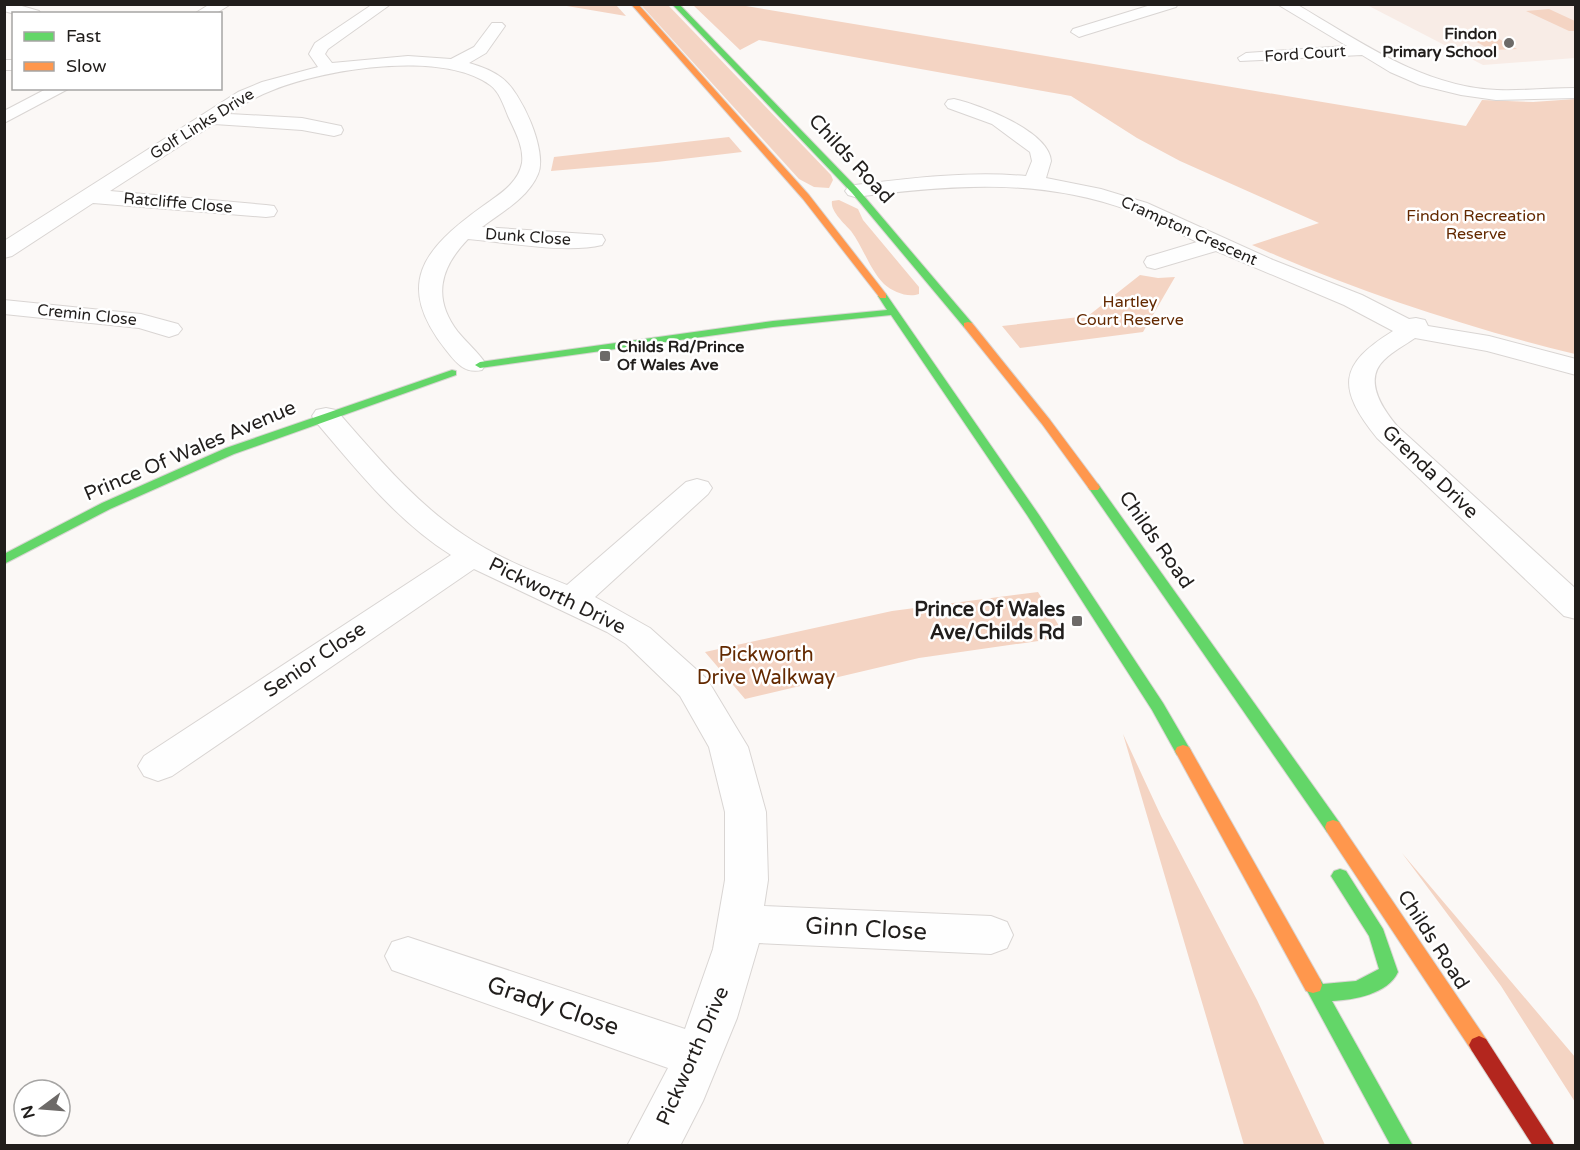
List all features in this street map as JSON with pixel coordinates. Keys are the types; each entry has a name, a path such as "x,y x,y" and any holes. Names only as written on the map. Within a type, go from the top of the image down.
{"main road":[{"path":"634,4 806,197 896,306 1158,707 1403,1146"},
{"name":"Childs Road","path":"675,4 839,193 939,301 989,349 1046,422 1181,609 1351,852 1545,1146"},
{"name":"Crampton Crescent","path":"806,197 839,193"},
{"name":"Prince Of Wales Avenue","path":"4,560 162,480 240,447 326,416 471,372 547,356 772,324 827,311 896,306"},
{"path":"1181,609 1207,666 1231,707"},
{"path":"1319,993 1377,986 1389,972 1387,954 1376,932 1332,864"}],"street":[{"path":"4,6 27,12 42,4"},
{"path":"206,12 224,4"},
{"path":"327,68 317,54 321,46 384,4"},
{"path":"1079,32 1171,4"},
{"path":"1284,4 1414,77 1461,90 1510,95 1575,93"},
{"path":"453,65 480,50 497,26"},
{"name":"Ford Court","path":"1246,58 1365,50"},
{"name":"Golf Links Drive","path":"4,251 244,96 270,83 327,68 392,61 453,65 482,73 498,83 525,132 533,153 533,164 520,187 498,207 462,232 444,252 436,266 430,295 438,325 471,372"},
{"path":"4,118 58,90"},
{"path":"954,104 999,120 1038,149 1042,155 1042,161 1034,182"},
{"path":"210,118 302,124 333,130"},
{"name":"Crampton Crescent","path":"839,193 946,180 991,179 1034,182 1080,190 1121,201 1413,328 1489,344 1575,367"},
{"name":"Ratcliffe Close","path":"90,196 266,211"},
{"name":"Dunk Close","path":"462,232 557,240 594,240"},
{"path":"1155,262 1218,243"},
{"name":"Cremin Close","path":"4,307 141,321 169,329"},
{"name":"Grenda Drive","path":"1413,328 1375,354 1367,364 1362,376 1361,390 1365,403 1387,432 1575,608"},
{"name":"Pickworth Drive","path":"326,416 418,517 473,555 511,575 614,621 662,654 699,693 722,733 737,767 748,826 741,924 728,979 714,1021 670,1114 651,1146"},
{"path":"571,600 697,488"},
{"name":"Senior Close","path":"158,766 473,555"},
{"name":"Ginn Close","path":"741,924 991,935"},
{"name":"Grady Close","path":"408,956 698,1056"}],"shaded area":[{"name":"Findon Primary School","path":"1367,5 1575,5 1575,58 1483,65"}],"green space":[{"path":"561,5 616,5 626,16"},
{"path":"641,5 668,5 831,175 833,180 829,188 814,187 799,179"},
{"name":"Findon Recreation Reserve","path":"693,5 740,5 1466,126 1482,100 1533,102 1575,99 1575,354 1411,307 1331,278 1252,245 1319,223 1180,161 1137,138 1071,96 759,40 740,50"},
{"path":"1549,9 1575,21 1575,31 1569,31 1526,11"},
{"path":"1492,35 1517,49 1491,50 1466,36"},
{"path":"729,137 742,152 551,171 554,157"},
{"path":"839,200 858,209 863,220 919,287 919,294 905,295 884,284 851,231 833,209 832,201"},
{"name":"Hartley Court Reserve","path":"1140,275 1158,278 1175,277 1143,332 1020,348 1002,326 1088,316"},
{"name":"Pickworth Drive Walkway","path":"1038,592 1066,637 919,658 745,699 705,652 892,611"},
{"path":"1123,734 1161,816 1257,1000 1325,1145 1244,1145"},
{"path":"1402,853 1575,1057 1575,1102 1501,986"}],"traffic: fast":[{"path":"675,4 855,191 968,325"},
{"path":"883,296 1033,515 1158,707 1183,751"},
{"path":"480,365 773,324 894,312"},
{"path":"4,560 106,506 230,451 452,373"},
{"path":"1094,487 1333,827"},
{"path":"1319,993 1356,990 1373,984 1389,972 1377,934 1340,876"},
{"path":"1313,985 1403,1146"}],"traffic: slow":[{"path":"634,4 806,197 883,296"},
{"path":"968,325 1046,422 1094,487"},
{"path":"1183,751 1313,985"},
{"path":"1333,827 1479,1045"}],"traffic: jam":[{"path":"1479,1045 1545,1146"}],"place":[{"name":"Findon Primary School","path":"1509,43"},
{"name":"Childs Rd/Prince Of Wales Ave","path":"605,356"},
{"name":"Prince Of Wales Ave/Childs Rd","path":"1077,621"}]}
